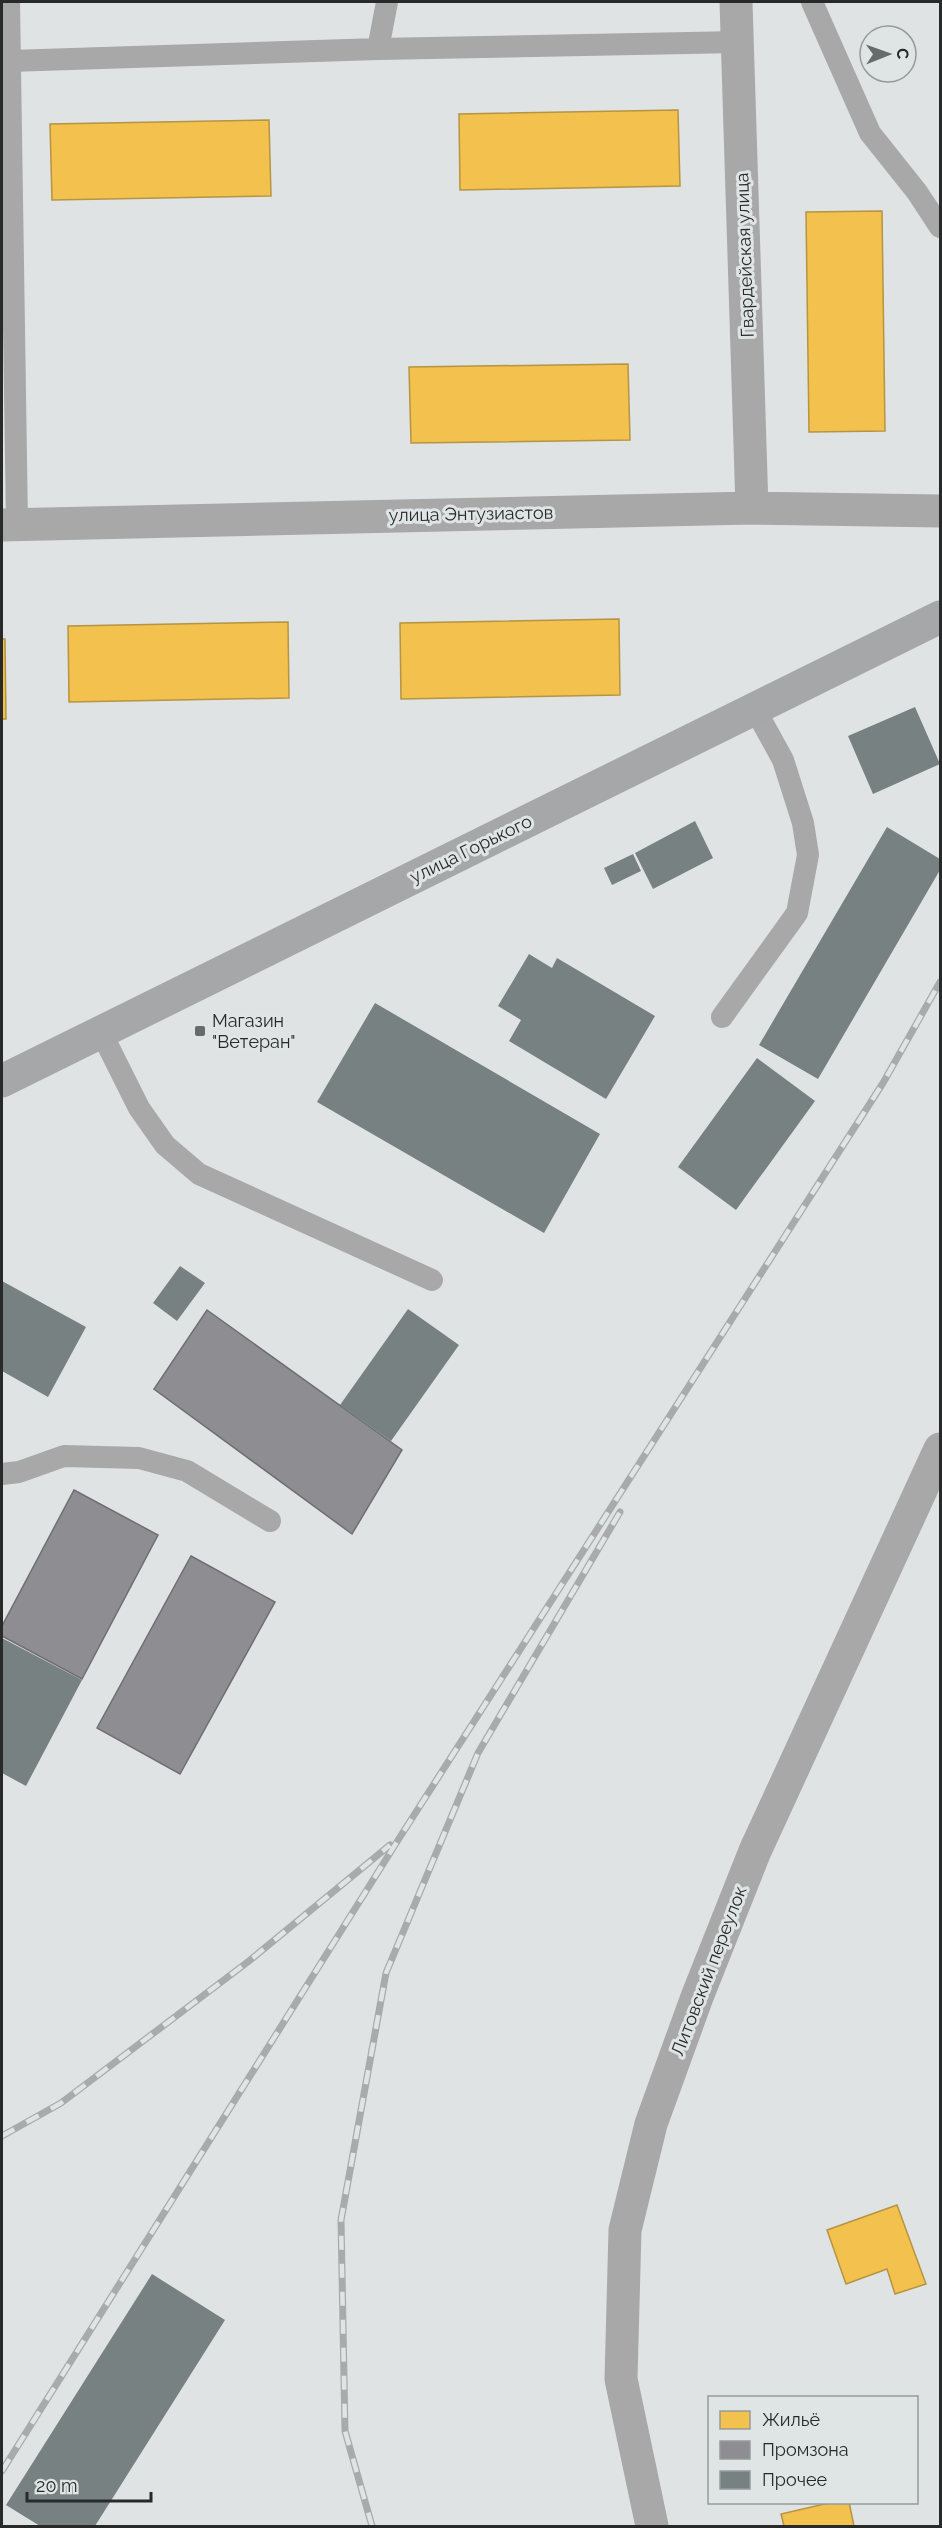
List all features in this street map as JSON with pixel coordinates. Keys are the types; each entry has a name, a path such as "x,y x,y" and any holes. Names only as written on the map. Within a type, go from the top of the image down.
{"main road":[{"name":"улица Горького","path":"4,1086 101,1032 940,617"}],"street":[{"name":"Гвардейская улица","path":"736,2 752,508"},
{"name":"улица Энтузиастов","path":"9,525 752,508 940,512"},
{"name":"Литовский переулок","path":"652,2526 621,2379 625,2230 651,2124 697,1997 755,1851 940,1449"}],"lane":[{"path":"9,2 9,525"},
{"path":"378,49 387,2"},
{"path":"812,2 870,133 917,192 940,227"},
{"path":"10,61 378,49 739,42"},
{"path":"722,1017 797,913 808,855 803,823 783,760 755,709"},
{"path":"101,1032 139,1108 165,1145 200,1174 432,1280"},
{"path":"2,1474 19,1472 64,1456 139,1458 187,1471 270,1521"}],"building: Жильё":[{"path":"678,110 680,186 460,190 459,114"},
{"path":"269,120 271,196 52,200 50,124"},
{"path":"882,211 885,431 809,432 806,212"},
{"path":"628,364 630,440 411,443 409,367"},
{"path":"619,619 620,695 401,699 400,623"},
{"path":"288,622 289,698 69,702 68,626"},
{"path":"2,639 5,639 6,719 2,719"},
{"path":"897,2205 926,2284 895,2294 887,2269 846,2284 827,2230"},
{"path":"824,2504 849,2504 854,2526 784,2526 781,2514"}],"building: Промзона":[{"path":"207,1310 402,1450 352,1534 154,1389"},
{"path":"74,1490 158,1535 82,1679 2,1636 2,1626"},
{"path":"191,1556 275,1602 180,1774 97,1728"}],"building: Прочее":[{"path":"915,707 940,764 873,794 848,736"},
{"path":"695,821 713,858 653,889 635,853"},
{"path":"887,827 940,859 940,870 818,1079 759,1045"},
{"path":"633,854 641,871 612,885 604,868"},
{"path":"529,954 552,968 557,958 655,1016 606,1099 509,1041 521,1020 498,1006"},
{"path":"375,1003 600,1134 544,1233 317,1102"},
{"path":"757,1058 815,1101 736,1210 678,1167"},
{"path":"180,1266 205,1283 177,1321 153,1303"},
{"path":"2,1281 86,1327 48,1397 2,1371"},
{"path":"408,1309 459,1345 391,1441 340,1405"},
{"path":"2,1638 82,1680 26,1786 2,1773"},
{"path":"152,2274 225,2320 95,2526 40,2526 6,2505"}],"railway":[{"path":"2,2471 400,1837 883,1083 940,982"},
{"path":"372,2526 345,2431 341,2220 386,1973 478,1753 620,1512"},
{"path":"2,2136 61,2103 249,1961 390,1845"}],"place":[{"name":"Магазин \"Ветеран\"","path":"200,1031"}]}
